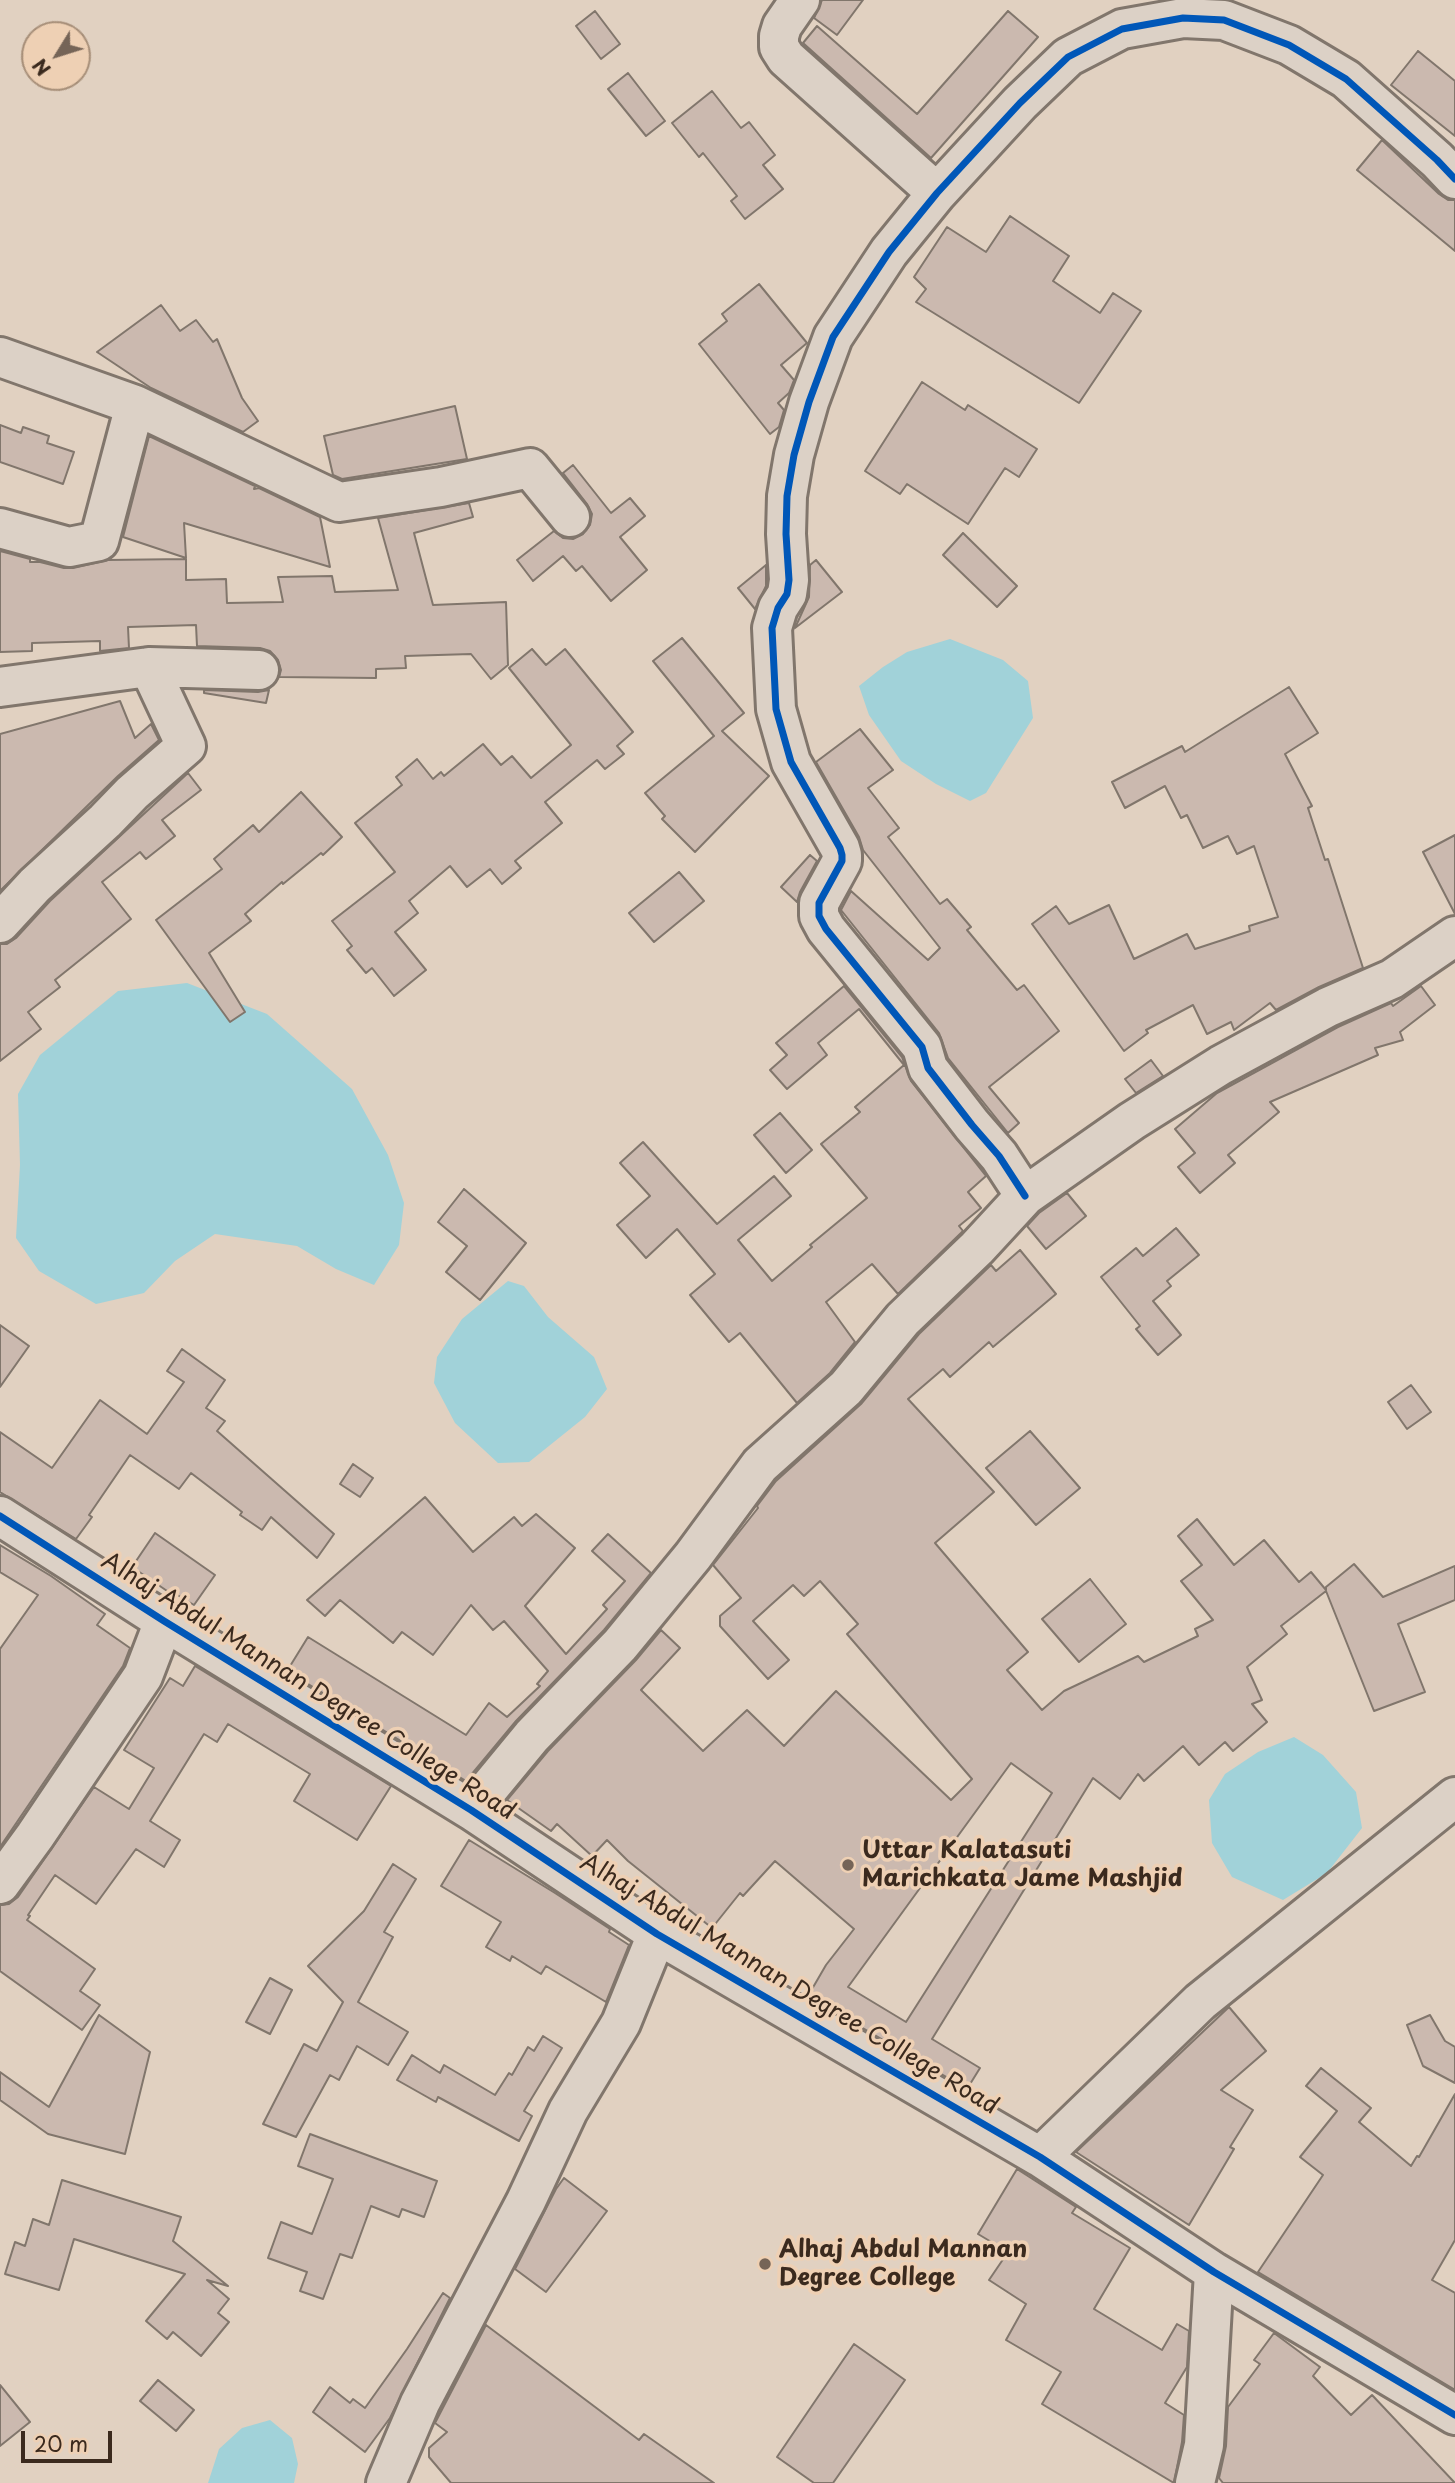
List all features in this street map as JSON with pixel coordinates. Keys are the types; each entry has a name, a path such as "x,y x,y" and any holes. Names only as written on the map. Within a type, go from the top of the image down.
{"street":[{"path":"800,0 782,26 779,36 779,47 786,58 937,193"},
{"path":"1026,1196 999,1156 928,1068 922,1047 826,929 819,916 819,903 842,861 842,855 791,762 776,709 772,628 778,608 787,594 789,580 787,496 794,455 809,402 833,337 888,252 937,193 1020,103 1068,57 1122,29 1183,18 1224,20 1289,45 1346,79 1455,179"},
{"path":"0,357 135,405 338,502 441,486 530,468 570,517"},
{"path":"0,528 69,547 99,541 135,405"},
{"path":"0,687 149,667 259,670"},
{"path":"0,923 35,885 132,793 186,747 149,667"},
{"path":"471,1810 533,1736 620,1645 693,1556 760,1465 846,1388 903,1319 977,1248 1026,1196 1132,1121 1221,1065 1328,1007 1392,979 1455,936"},
{"name":"Alhaj Abdul Mannan Degree College Road","path":"0,1516 164,1621 471,1810 657,1934 1040,2157 1214,2272 1455,2415"},
{"path":"0,1884 143,1676 164,1621"},
{"path":"1040,2157 1200,2002 1455,1797"},
{"path":"386,2483 420,2403 526,2201 568,2111 621,2023 657,1934"},
{"path":"1195,2483 1204,2445 1214,2272"}],"water":[{"path":"950,639 1003,660 1028,681 1033,718 986,793 970,801 936,784 901,761 869,715 859,686 907,652"},
{"path":"187,983 267,1014 352,1089 388,1155 404,1203 399,1245 374,1285 336,1269 297,1246 215,1234 175,1261 144,1293 96,1304 39,1271 16,1238 20,1165 18,1094 40,1055 118,991"},
{"path":"508,1281 524,1286 548,1317 594,1357 607,1389 585,1417 529,1462 498,1463 455,1423 434,1383 437,1357 462,1319"},
{"path":"1294,1737 1323,1755 1356,1792 1362,1828 1327,1873 1283,1900 1232,1877 1212,1843 1209,1800 1225,1774 1258,1752"},
{"path":"270,2420 292,2438 298,2464 294,2483 208,2483 219,2449 242,2428"}],"building":[{"path":"822,0 863,0 837,35 814,18"},
{"path":"595,11 620,44 601,59 576,26"},
{"path":"1008,11 1038,37 931,158 803,43 817,26 917,114"},
{"path":"1418,51 1455,81 1455,136 1391,85"},
{"path":"628,73 665,121 646,136 608,89"},
{"path":"712,91 741,128 749,122 775,155 763,165 783,189 745,219 731,201 737,196 703,153 699,157 672,123"},
{"path":"1382,140 1439,194 1448,200 1455,200 1455,251 1357,170"},
{"path":"1010,216 1069,256 1053,281 1100,313 1113,293 1141,311 1079,403 916,302 926,289 914,277 947,227 986,252"},
{"path":"759,284 807,343 781,365 794,380 789,393 778,403 784,410 779,427 770,434 699,344 727,321 722,314"},
{"path":"161,305 180,331 196,320 213,342 217,339 242,398 258,421 243,432 151,388 97,352"},
{"path":"922,382 965,410 968,405 1037,449 1019,477 1005,468 968,524 907,484 900,494 865,471"},
{"path":"455,406 467,459 342,479 333,475 324,436"},
{"path":"0,425 21,433 23,427 49,436 47,443 74,452 63,484 0,462"},
{"path":"149,436 255,486 254,489 259,488 320,517 330,567 184,523 186,558 123,537"},
{"path":"573,465 611,513 630,498 645,516 620,537 647,570 611,601 582,566 576,571 563,556 533,581 517,560 554,531 563,538 573,539 583,534 590,525 592,514 587,504 563,473"},
{"path":"469,503 473,517 414,533 433,605 506,602 508,665 491,679 471,654 405,656 406,668 376,669 376,678 279,677 281,670 278,660 270,651 260,648 197,646 196,625 128,627 129,648 100,651 100,641 32,643 32,651 0,652 0,551 30,559 30,562 64,568 108,560 186,559 186,580 226,579 227,603 283,602 278,577 332,576 335,592 398,590 378,518"},
{"path":"963,533 1017,586 997,607 943,555"},
{"path":"816,560 842,592 795,628 809,597 810,565"},
{"path":"766,565 766,586 755,609 738,588"},
{"path":"682,638 744,713 722,731 769,776 695,852 662,819 665,816 645,793 714,736 653,661"},
{"path":"532,649 546,665 565,649 633,732 617,746 624,754 605,769 597,760 545,802 562,823 515,861 521,868 502,884 490,869 467,887 450,866 409,901 418,913 395,932 426,970 394,996 372,968 366,973 347,950 352,946 332,921 395,872 355,823 402,785 396,777 417,759 433,779 441,772 444,776 483,744 501,765 512,756 531,778 571,745 509,668"},
{"path":"1289,687 1318,733 1285,754 1312,806 1308,808 1325,860 1328,859 1363,968 1276,1010 1270,1003 1234,1030 1231,1022 1207,1034 1193,1005 1146,1030 1148,1033 1124,1051 1032,924 1056,906 1069,924 1109,905 1134,959 1187,934 1195,949 1250,931 1249,926 1278,917 1254,846 1237,854 1228,836 1203,848 1187,815 1181,818 1165,786 1125,808 1112,782 1182,746 1185,752"},
{"path":"204,690 269,690 266,703 204,693"},
{"path":"120,701 135,738 151,724 159,740 118,776 0,891 0,734"},
{"path":"860,729 893,770 868,788 899,828 888,837 940,904 947,899 971,927 967,930 1017,990 1024,985 1059,1031 989,1087 1019,1123 1008,1133 948,1058 939,1033 841,910 851,891 928,960 940,948 863,850 859,837 816,762"},
{"path":"188,773 201,790 162,820 175,836 146,859 140,852 102,882 131,919 55,980 60,987 28,1012 41,1029 0,1061 0,944 7,944 16,938 50,901"},
{"path":"301,792 342,837 323,855 321,853 283,884 282,882 245,914 251,921 209,953 245,1012 230,1022 156,920 222,869 214,859 253,825 259,832"},
{"path":"1455,835 1455,914 1423,852"},
{"path":"810,855 817,861 797,902 781,887"},
{"path":"679,872 704,901 654,942 629,913"},
{"path":"844,986 902,1057 911,1081 986,1176 968,1192 981,1208 959,1226 963,1231 898,1294 872,1264 826,1302 855,1342 830,1373 797,1403 740,1333 729,1342 690,1295 715,1274 677,1229 646,1258 617,1225 650,1196 620,1163 643,1142 717,1224 774,1176 791,1196 738,1240 772,1281 812,1247 810,1245 867,1198 821,1144 860,1112 855,1107 904,1065 859,1009 818,1043 827,1055 787,1089 770,1070 787,1055 776,1043"},
{"path":"1421,986 1435,1005 1400,1032 1403,1040 1375,1048 1378,1055 1270,1102 1279,1112 1228,1155 1235,1163 1200,1193 1178,1167 1195,1153 1175,1129 1217,1093 1338,1027 1391,1003 1393,1006"},
{"path":"1151,1060 1163,1076 1136,1093 1125,1079"},
{"path":"780,1113 812,1150 786,1173 754,1135"},
{"path":"464,1189 526,1243 480,1300 446,1272 467,1246 438,1222"},
{"path":"1067,1193 1086,1216 1046,1249 1027,1226 1039,1213"},
{"path":"1176,1228 1199,1255 1167,1281 1171,1286 1153,1301 1181,1335 1158,1355 1136,1329 1140,1326 1101,1277 1136,1248 1143,1256"},
{"path":"1020,1250 1056,1294 993,1347 989,1342 950,1377 943,1369 908,1399 994,1492 935,1543 1028,1652 1007,1670 1042,1710 1064,1691 1138,1656 1144,1662 1198,1636 1195,1629 1213,1620 1181,1581 1202,1565 1178,1536 1197,1519 1234,1565 1264,1540 1299,1582 1311,1572 1326,1590 1326,1587 1354,1564 1383,1597 1455,1566 1455,1600 1398,1624 1425,1692 1374,1711 1326,1591 1281,1626 1287,1634 1247,1667 1262,1700 1252,1704 1267,1722 1233,1751 1225,1742 1199,1765 1183,1746 1144,1781 1138,1774 1120,1799 1093,1778 932,2039 980,2068 967,2089 808,1996 826,1965 854,1929 775,1861 743,1896 740,1893 712,1928 628,1861 607,1840 592,1856 557,1824 551,1831 507,1800 548,1751 636,1660 661,1630 680,1648 641,1690 703,1751 747,1710 784,1746 836,1691 951,1800 972,1779 847,1634 858,1624 820,1581 804,1596 793,1585 753,1621 789,1660 768,1679 720,1626 720,1616 741,1598 713,1565 776,1481 861,1404 919,1334 991,1265 996,1271","holes":["1011,1763 1052,1793 906,2022 848,1987"]},
{"path":"0,1325 29,1346 0,1387"},
{"path":"182,1349 225,1380 206,1408 225,1421 217,1431 334,1534 317,1558 271,1517 262,1530 191,1473 179,1489 130,1455 76,1539 0,1492 0,1432 52,1468 100,1400 147,1434 184,1382 167,1371"},
{"path":"1411,1385 1431,1412 1407,1429 1388,1402"},
{"path":"1030,1431 1080,1488 1036,1525 986,1468"},
{"path":"353,1464 373,1478 360,1497 340,1484"},
{"path":"425,1497 473,1552 514,1517 522,1526 536,1514 575,1548 525,1606 566,1654 607,1609 603,1605 625,1581 592,1551 608,1534 651,1573 604,1630 516,1721 466,1781 287,1671 308,1637 466,1735 489,1703 507,1717 540,1686 537,1684 548,1671 504,1621 493,1630 471,1605 433,1655 402,1632 393,1643 340,1600 325,1616 307,1600"},
{"path":"155,1533 215,1575 194,1605 174,1593 173,1595 132,1567"},
{"path":"0,1545 51,1576 105,1614 97,1625 130,1648 123,1666 0,1847 0,1649 38,1595 0,1572"},
{"path":"1090,1579 1126,1624 1079,1662 1042,1619"},
{"path":"195,1666 391,1786 357,1840 294,1801 310,1774 228,1724 217,1742 204,1734 150,1821 180,1840 164,1867 136,1849 96,1904 55,1875 28,1915 30,1916 27,1920 95,1969 80,1991 100,2005 82,2030 0,1971 0,1905 9,1904 18,1897 94,1787 129,1809 154,1768 124,1750 170,1678 183,1686"},
{"path":"469,1840 610,1929 609,1932 629,1945 606,2002 546,1966 541,1974 512,1956 510,1961 486,1947 501,1922 441,1886"},
{"path":"393,1864 416,1879 384,1932 393,1937 358,2002 408,2032 388,2065 357,2046 339,2080 330,2075 296,2137 263,2124 304,2044 317,2051 343,2002 308,1966 364,1911"},
{"path":"270,1978 292,1990 270,2034 246,2022"},
{"path":"1229,2007 1266,2051 1221,2090 1253,2110 1230,2147 1234,2149 1189,2225 1076,2152"},
{"path":"99,2015 150,2052 125,2154 48,2134 0,2100 0,2072 49,2107"},
{"path":"1430,2015 1445,2041 1455,2047 1455,2083 1423,2066 1407,2025"},
{"path":"543,2036 562,2048 524,2111 532,2116 519,2141 438,2097 436,2102 397,2080 412,2055 440,2073 444,2065 495,2095 509,2073 512,2075 528,2047 534,2051"},
{"path":"1321,2068 1371,2108 1359,2122 1411,2166 1417,2156 1419,2157 1455,2094 1455,2240 1432,2280 1455,2293 1455,2390 1258,2272 1323,2175 1300,2157 1337,2111 1306,2086"},
{"path":"310,2134 437,2181 424,2217 402,2209 399,2217 371,2206 352,2258 340,2254 323,2299 300,2291 307,2272 268,2258 281,2222 312,2234 333,2179 298,2166"},
{"path":"1017,2169 1076,2207 1072,2213 1130,2248 1094,2309 1162,2350 1177,2324 1189,2331 1187,2367 1165,2403 1184,2415 1174,2483 1042,2404 1061,2372 1006,2340 1026,2304 989,2280 1008,2252 978,2234"},
{"path":"564,2178 607,2211 546,2292 515,2269"},
{"path":"62,2180 181,2217 173,2241 228,2286 207,2280 229,2299 218,2313 229,2322 201,2356 173,2332 167,2339 146,2321 185,2274 74,2239 59,2290 5,2274 15,2242 25,2246 33,2219 49,2225"},
{"path":"443,2293 450,2298 390,2418 365,2452 313,2412 330,2387 350,2403 353,2399 365,2408"},
{"path":"486,2325 639,2440 644,2434 714,2483 451,2483 429,2457 429,2448 447,2432 435,2423"},
{"path":"1274,2333 1320,2367 1313,2376 1351,2415 1372,2395 1455,2483 1223,2483 1219,2478 1226,2446 1228,2407 1260,2364 1254,2360"},
{"path":"854,2344 905,2380 833,2483 814,2483 777,2457"},
{"path":"158,2380 194,2410 176,2431 140,2401"},
{"path":"0,2385 30,2422 0,2446"}],"cycle path":[{"path":"1025,1196 999,1156 928,1068 922,1047 826,929 819,916 819,903 842,861 842,855 791,762 776,709 772,628 778,608 787,594 789,580 787,496 794,455 809,402 833,337 889,252 937,193 1020,103 1068,57 1122,29 1183,18 1224,20 1289,45 1346,79 1455,179"},
{"path":"0,1516 164,1621 471,1810 657,1934 1040,2157 1214,2272 1455,2415"}],"place":[{"name":"Uttar Kalatasuti Marichkata Jame Mashjid","path":"848,1865"},
{"name":"Alhaj Abdul Mannan Degree College","path":"765,2264"}]}
